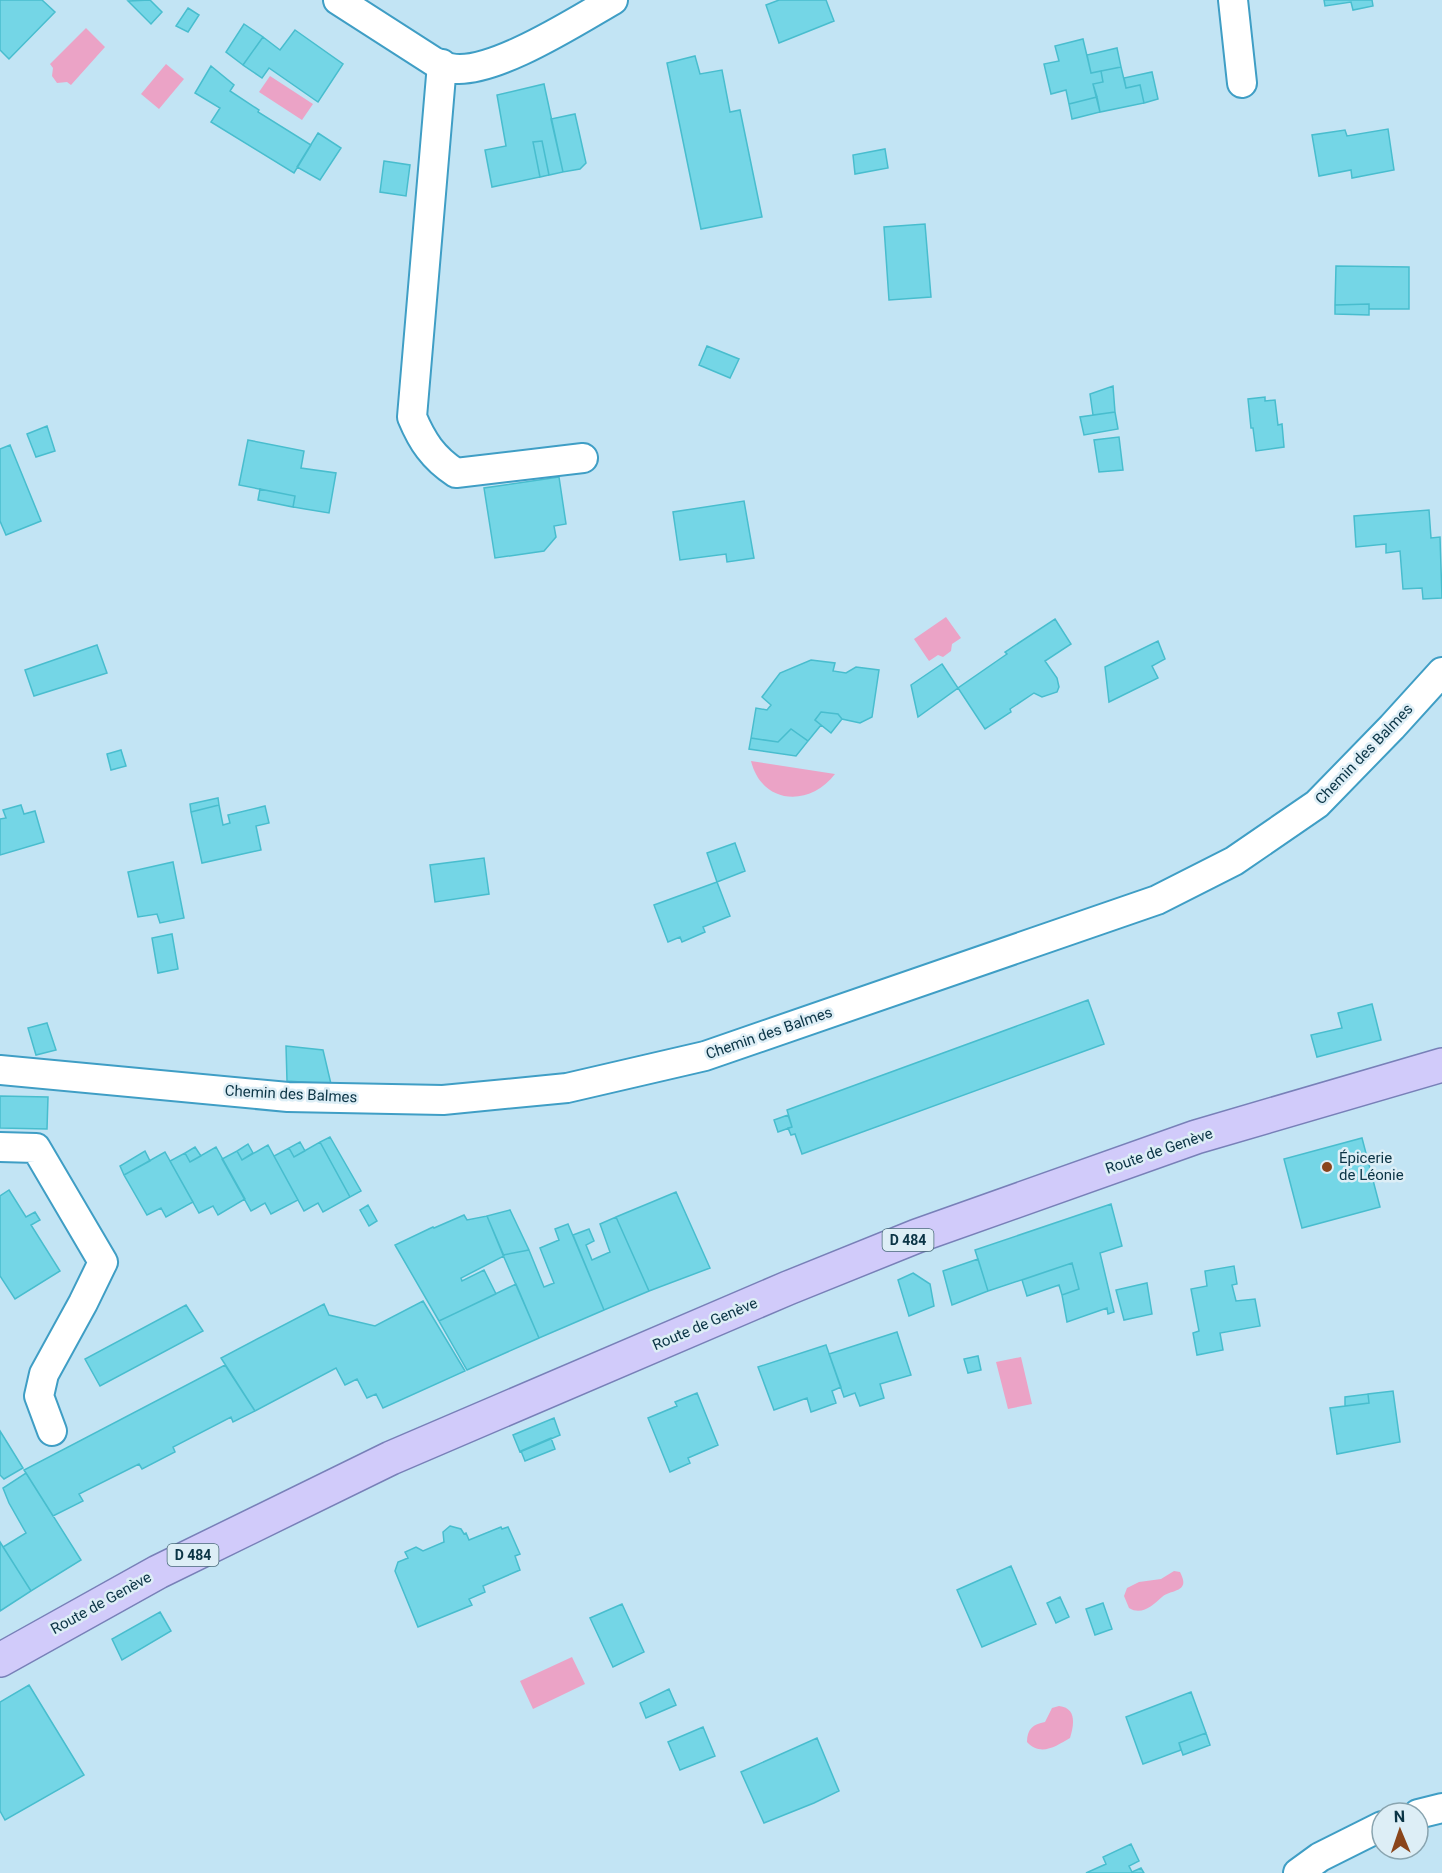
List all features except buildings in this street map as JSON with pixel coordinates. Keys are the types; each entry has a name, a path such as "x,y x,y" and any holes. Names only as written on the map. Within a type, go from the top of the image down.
{"main road":[{"name":"Route de Genève","path":"0,1660 158,1572 391,1458 788,1288 917,1236 1196,1137 1442,1065"}],"street":[{"path":"338,0 423,55 450,68 469,69 510,57 613,0"},
{"path":"1233,0 1242,83"},
{"path":"442,64 412,417 420,437 431,453 456,473 583,458"},
{"name":"Chemin des Balmes","path":"0,1070 288,1097 443,1100 567,1088 705,1056 1157,900 1234,861 1317,804 1442,672"},
{"path":"0,1147 36,1148 103,1262 44,1374 39,1396 52,1431"},
{"path":"1298,1873 1320,1857 1370,1832"}],"shaded area":[{"path":"86,28 105,47 71,85 67,82 57,83 52,76 53,68 50,64"},
{"path":"166,64 184,79 159,109 141,94"},
{"path":"270,76 313,104 302,120 259,92"},
{"path":"946,617 961,638 952,644 951,651 943,657 938,655 929,661 914,639"},
{"path":"751,761 835,774 825,785 813,792 800,796 788,796 776,793 765,786 757,776"},
{"path":"1021,1357 1032,1404 1008,1409 996,1362"},
{"path":"1174,1571 1180,1572 1183,1579 1182,1587 1166,1594 1147,1609 1138,1611 1129,1608 1124,1596 1127,1588 1139,1582 1161,1579"},
{"path":"572,1657 585,1684 533,1709 520,1681"},
{"path":"1059,1706 1069,1710 1073,1718 1070,1738 1049,1749 1038,1749 1032,1746 1027,1742 1030,1730 1037,1724 1045,1722 1052,1708"}],"place":[{"name":"Épicerie de Léonie","path":"1327,1167"}]}
